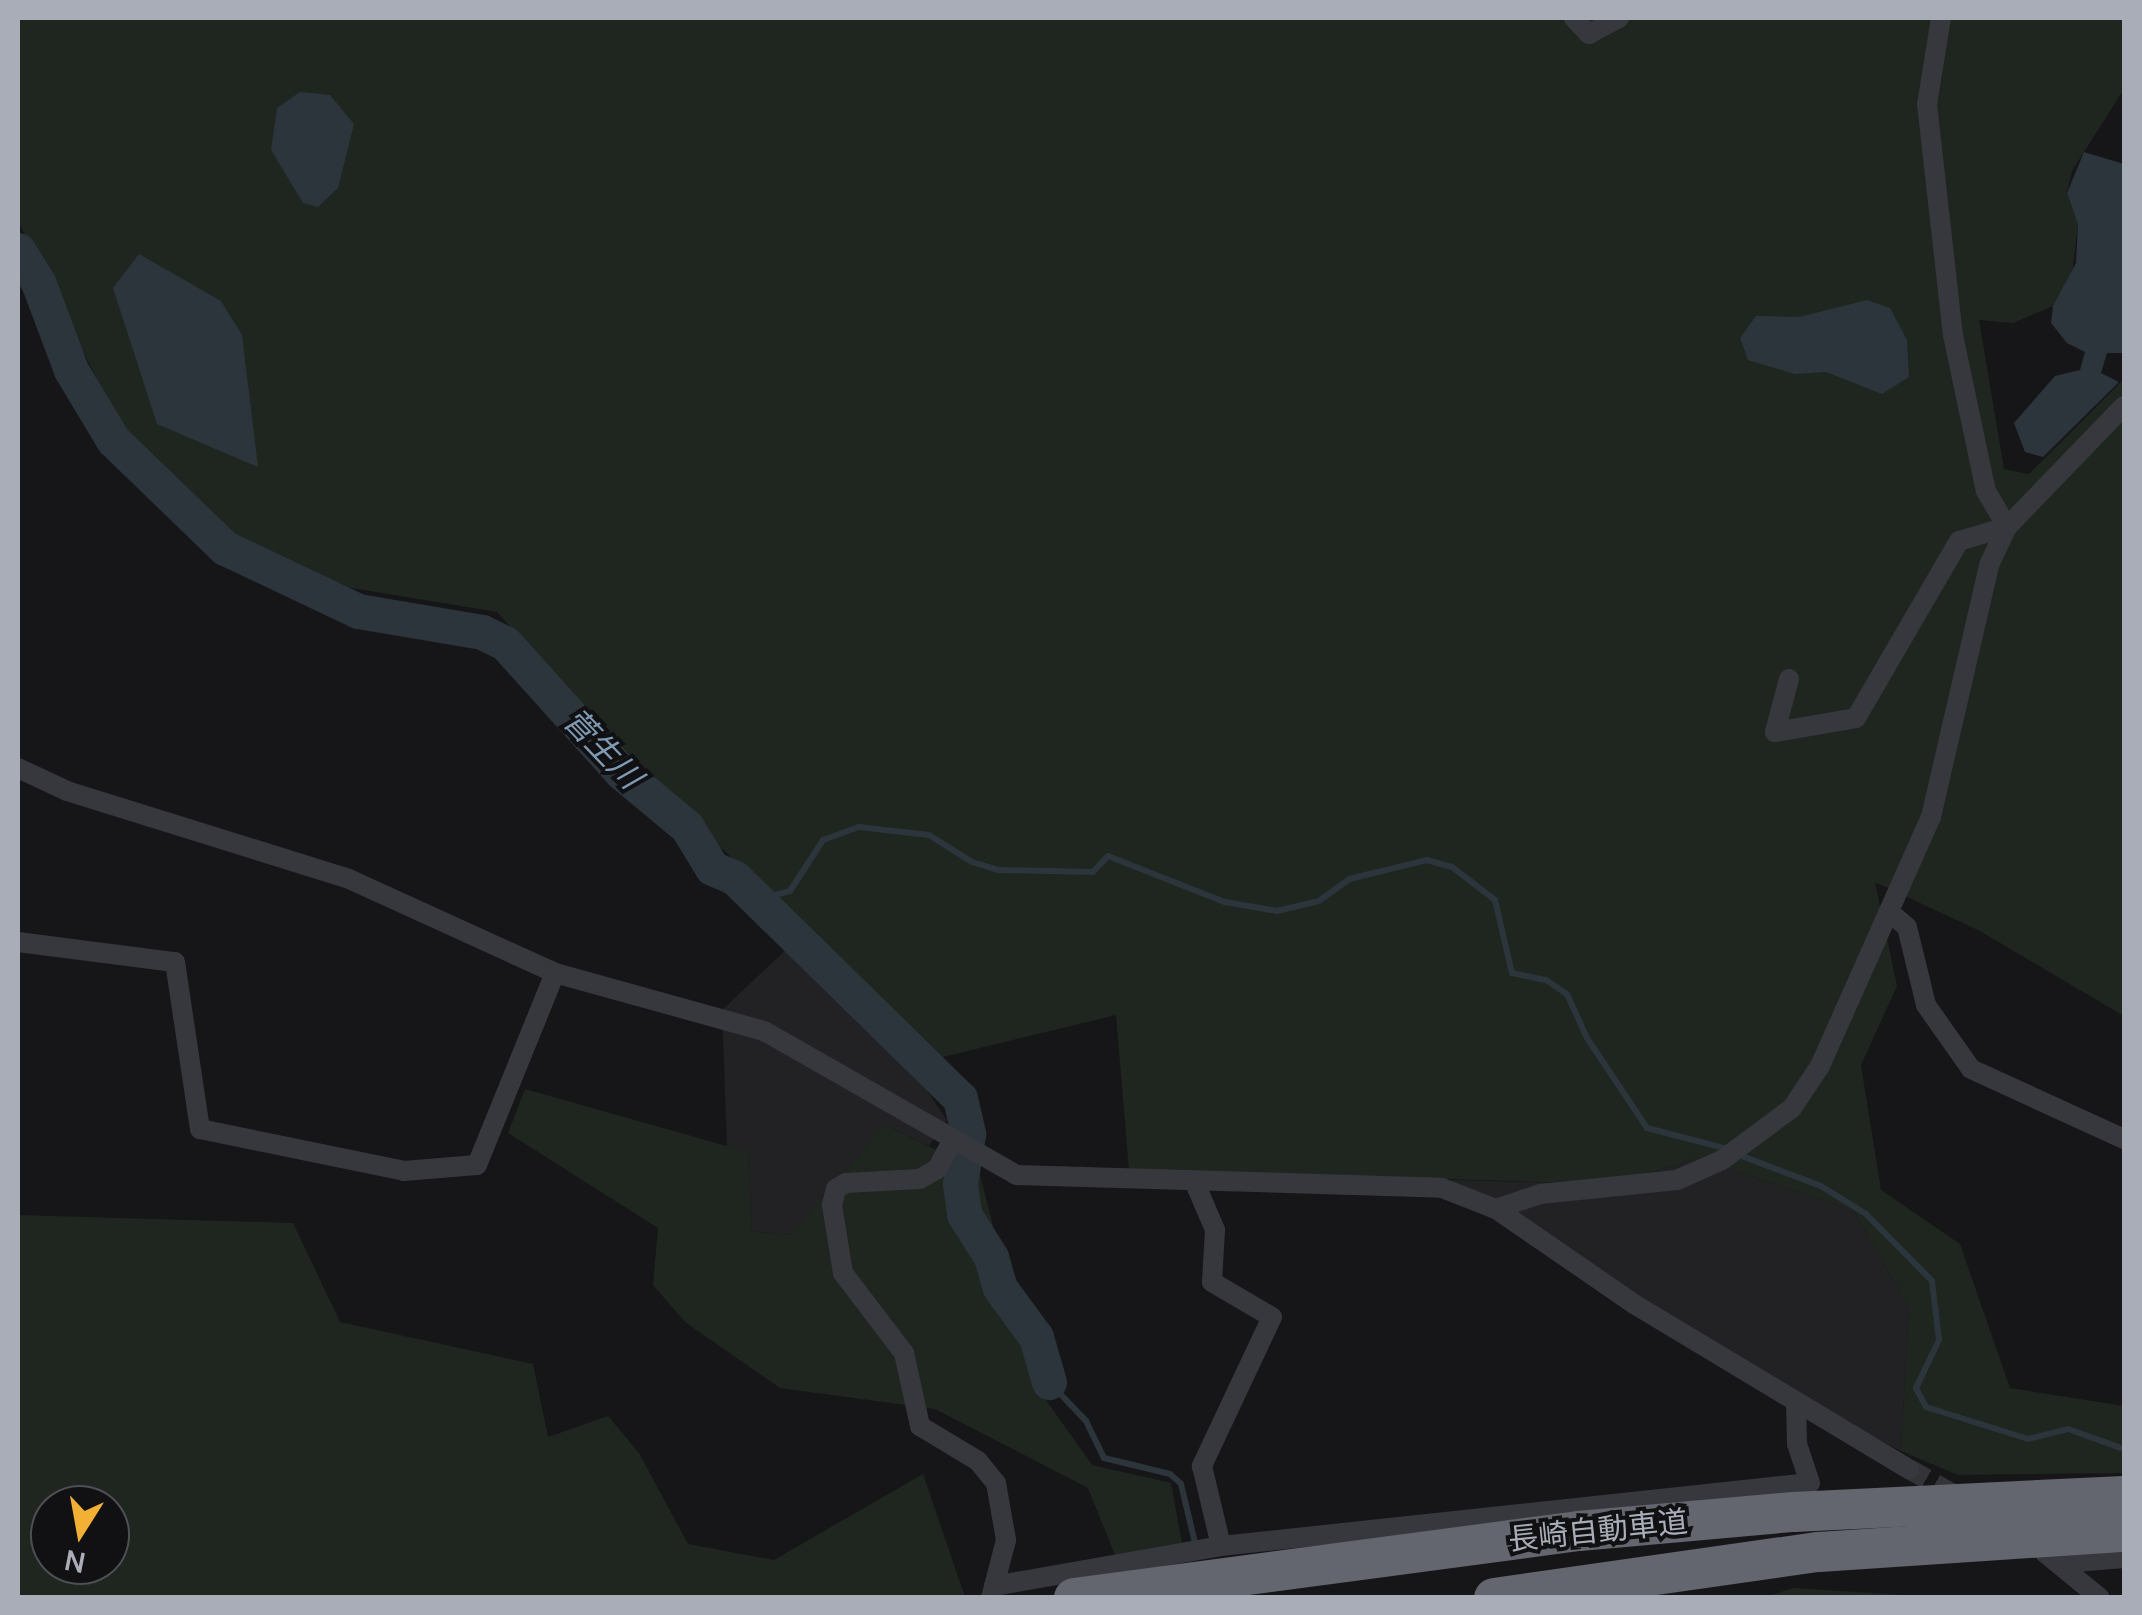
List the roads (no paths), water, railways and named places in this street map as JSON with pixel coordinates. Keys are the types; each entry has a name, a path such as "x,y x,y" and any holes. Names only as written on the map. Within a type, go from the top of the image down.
{"highway":[{"name":"長崎自動車道","path":"1074,1598 1579,1531 1794,1512 2124,1496"},
{"name":"長崎自動車道","path":"1494,1598 1819,1552 2124,1532"}],"street":[{"path":"1574,18 1590,34 1620,18"},
{"path":"1941,18 1927,104 1953,335 1986,491 2008,527"},
{"path":"1496,1209 1540,1194 1678,1180 1748,1144 1792,1108 1820,1066 1944,780 1976,606 2008,527 2124,406"},
{"path":"1789,679 1775,732 1856,718 1959,541 2008,527"},
{"path":"18,768 67,791 349,878 554,973 764,1031 992,1167 1040,1180 1442,1188 1496,1209 1524,1234 1910,1469"},
{"path":"1890,912 1907,928 1926,1006 1971,1069 2124,1138"},
{"path":"18,942 175,962 200,1129 404,1171 477,1165 554,973"},
{"path":"951,1144 937,1170 920,1179 846,1183 836,1190 832,1205 844,1274 904,1354 920,1426 978,1462 996,1483 1006,1540 992,1592 1221,1546 1810,1483 1797,1444 1796,1403"},
{"path":"1196,1183 1215,1230 1212,1282 1272,1318 1202,1466 1221,1546"},
{"path":"2100,1598 2053,1557 2124,1558"}],"waterway":[{"name":"菅生川","path":"18,250 38,282 71,370 113,440 225,548 358,611 482,632 505,643 621,772 687,827 712,868 735,878 960,1098 968,1134 960,1184 964,1214 991,1257 1000,1288 1036,1337 1049,1382"},
{"path":"757,900 790,891 823,840 859,827 929,835 972,862 999,870 1093,872 1108,856 1225,902 1277,911 1319,901 1349,879 1427,860 1452,867 1495,900 1512,973 1546,980 1567,994 1587,1038 1647,1128 1728,1149"},
{"path":"1739,1155 1821,1186 1866,1214 1932,1281 1939,1340 1916,1388 1926,1407 2028,1439 2068,1429 2124,1449"},
{"path":"1049,1382 1086,1421 1104,1458 1170,1474 1181,1484 1196,1547"}],"tunnel":[{"path":"1909,1469 1960,1498"}]}
